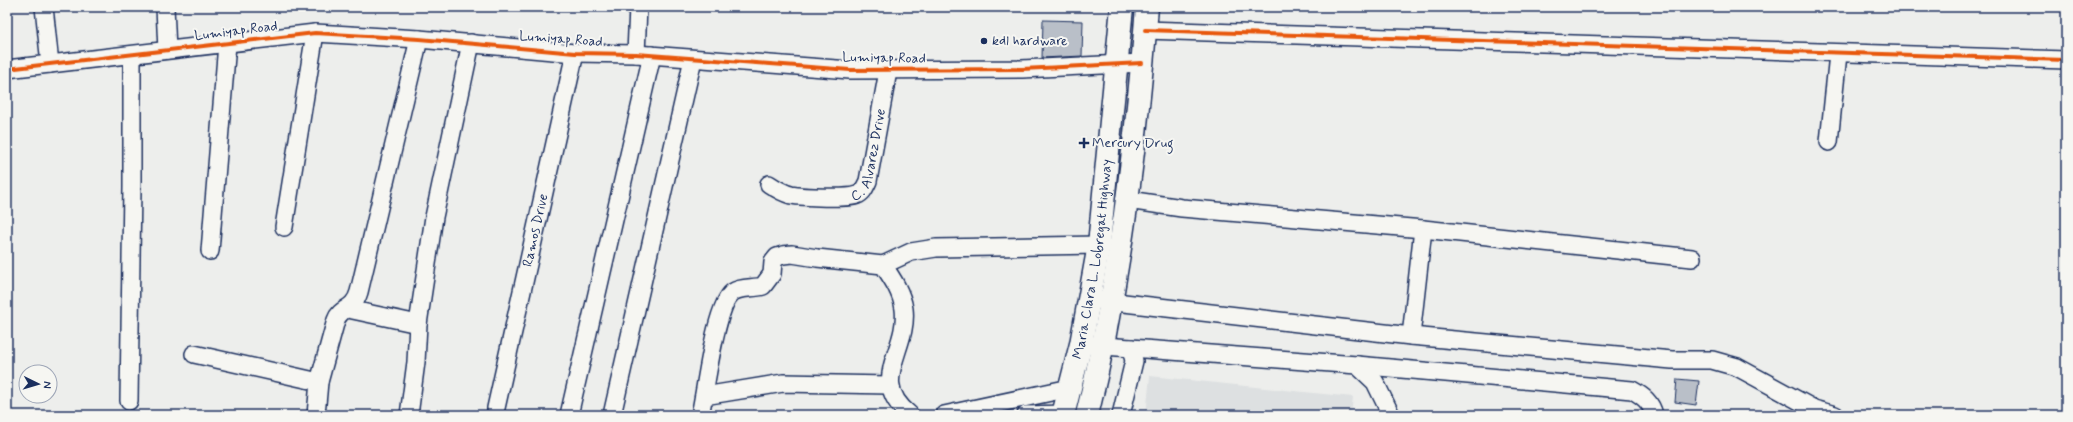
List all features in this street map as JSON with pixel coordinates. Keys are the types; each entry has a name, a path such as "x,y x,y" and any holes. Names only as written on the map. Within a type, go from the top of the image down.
{"highway":[{"name":"Maria Clara L. Lobregat Highway","path":"1064,414 1081,344 1099,245 1122,7"},
{"name":"Maria Clara L. Lobregat Highway","path":"1087,415 1112,302 1128,200 1147,7"}],"street":[{"path":"44,7 50,64"},
{"path":"165,7 167,50"},
{"path":"570,415 644,55 638,7"},
{"path":"1145,30 1743,49 1838,54 2066,60"},
{"path":"284,227 315,33"},
{"name":"Lumiyap Road","path":"7,69 315,33 419,39 576,53 644,55 850,70 888,71 1022,68 1142,63"},
{"path":"316,415 319,382 338,315 354,304 359,292 419,39"},
{"path":"210,251 227,44"},
{"path":"409,415 416,362 418,324 434,217 471,44"},
{"name":"Ramos Drive","path":"496,408 576,53"},
{"path":"1829,142 1838,54"},
{"path":"129,401 132,55"},
{"path":"612,415 694,59"},
{"name":"C. Alvarez Drive","path":"769,184 777,190 791,195 848,197 858,195 864,189 868,181 888,71"},
{"path":"1128,200 1182,208 1423,230 1692,258"},
{"path":"1411,336 1423,230"},
{"path":"700,415 718,323 724,303 736,290 763,286 772,274 773,262 777,257 792,254 882,265 911,252 936,248 1099,245"},
{"path":"882,265 894,281 904,309 904,329 890,376 889,385 897,400 910,415"},
{"path":"1090,299 1411,336 1672,360 1712,360 1738,367 1814,409 1835,415"},
{"path":"348,309 418,324"},
{"path":"1081,344 1357,365 1632,390 1644,397 1653,408 1654,415"},
{"path":"1121,415 1134,361 1131,348"},
{"path":"194,354 319,382"},
{"path":"1357,365 1375,382 1391,415"},
{"path":"704,396 783,383 889,385"},
{"path":"944,415 1070,388"},
{"path":"1026,415 1064,414"}],"shaded area":[{"path":"1150,376 1353,397 1351,415 1146,415"}],"building":[{"path":"1043,20 1083,21 1082,56 1042,58"},
{"path":"1677,379 1699,381 1696,405 1675,402"}],"cycle path":[{"path":"1145,30 2066,60"},
{"path":"7,69 315,33 419,39 575,53 636,54 850,70 1022,69 1142,63"}],"place":[{"name":"kdl hardware","path":"984,41"},
{"name":"Mercury Drug","path":"1084,143"}]}
